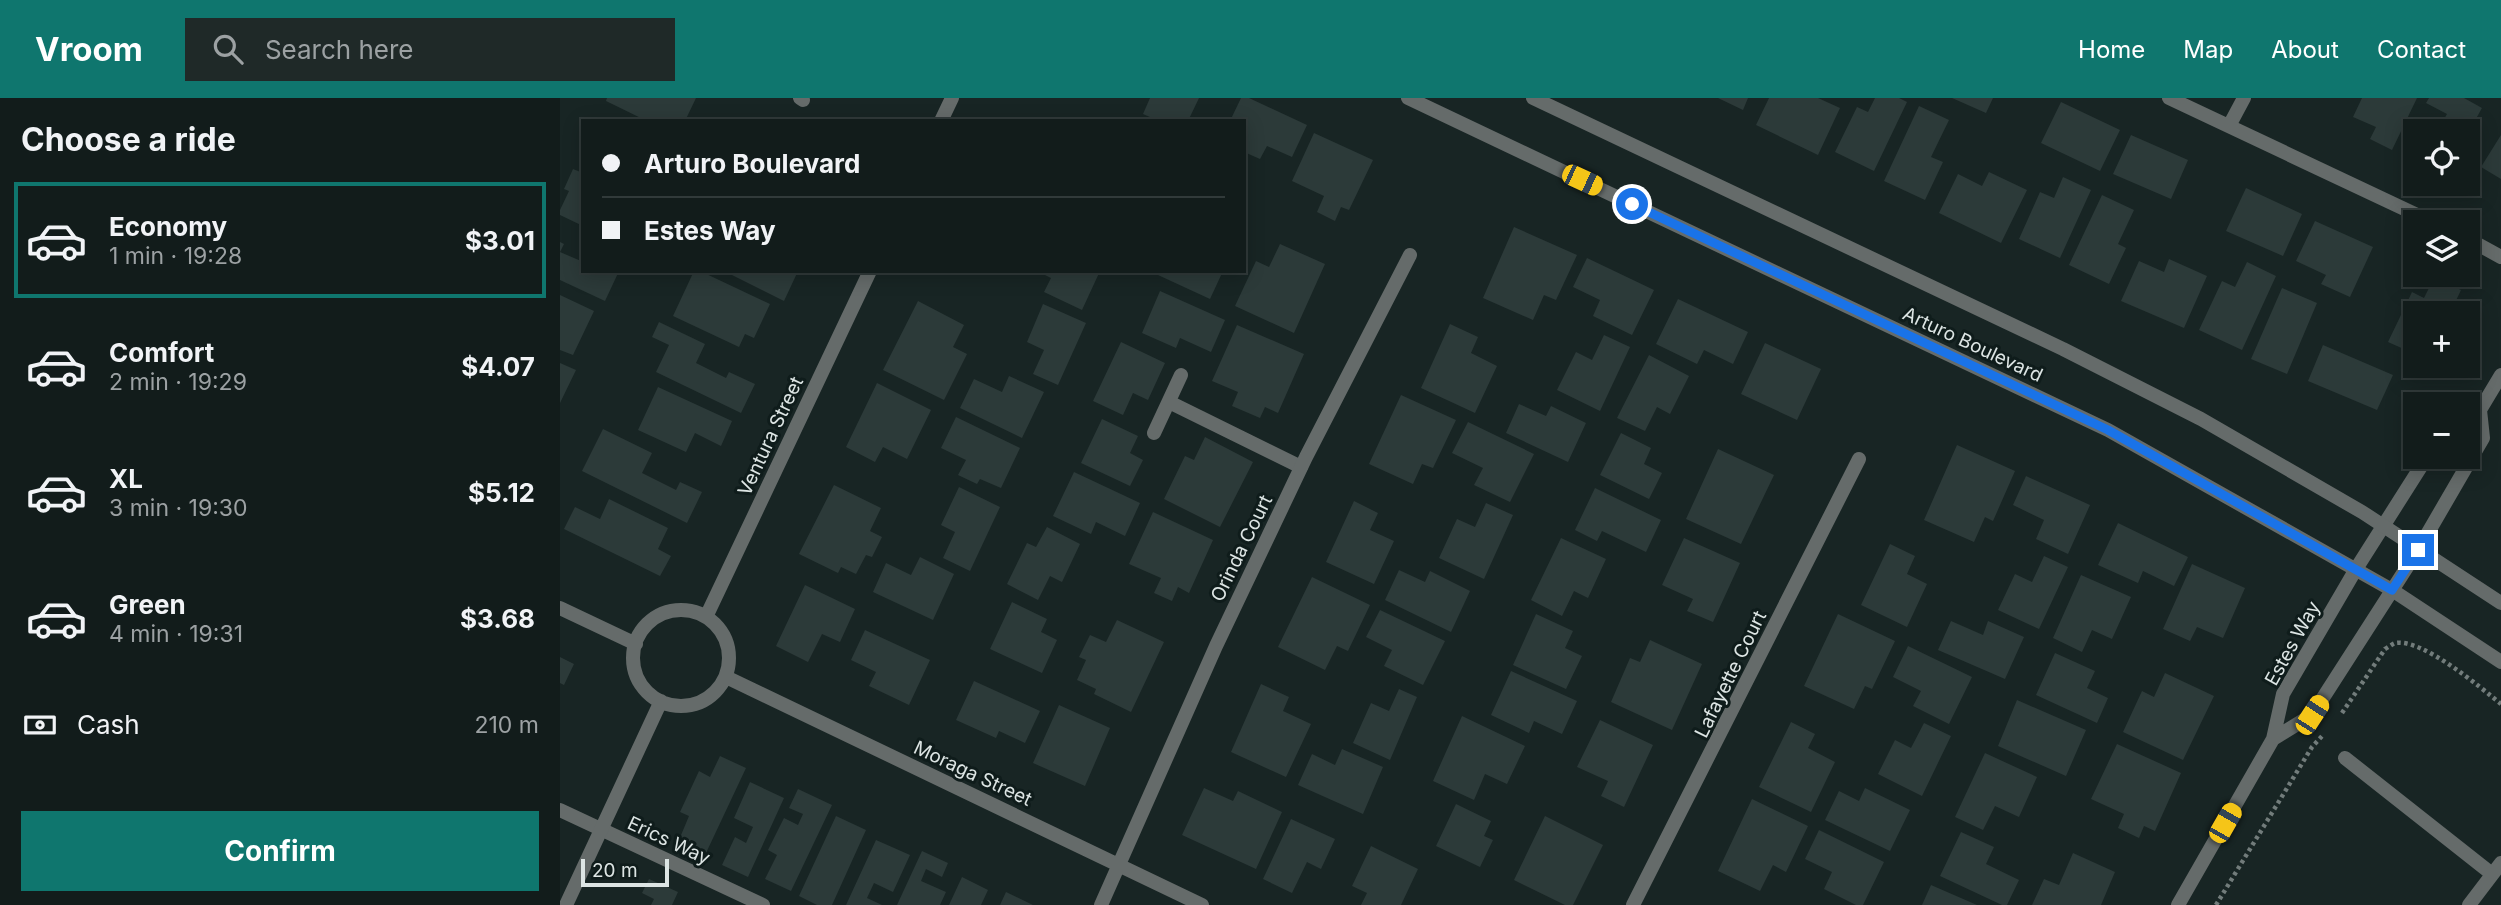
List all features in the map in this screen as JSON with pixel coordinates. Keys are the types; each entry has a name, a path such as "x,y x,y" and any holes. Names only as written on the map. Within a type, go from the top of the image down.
{"street":[{"path":"942,119 952,98"},
{"name":"Arturo Boulevard","path":"1408,98 2108,430 2392,590 2501,662"},
{"name":"Arturo Boulevard","path":"1532,98 2063,349 2178,407 2382,525 2501,603"},
{"path":"2169,98 2407,210"},
{"path":"2229,126 2244,98"},
{"path":"2480,246 2501,257"},
{"name":"Orinda Court","path":"1101,905 1216,646 1301,467 1410,255"},
{"name":"Ventura Street","path":"706,617 869,273"},
{"path":"1154,433 1181,375"},
{"path":"2480,404 2501,376"},
{"path":"1169,402 1301,467"},
{"name":"Lafayette Court","path":"1633,905 1859,458"},
{"name":"Estes Way","path":"2178,905 2273,739 2283,694 2382,525 2419,469"},
{"name":"Estes Way","path":"2273,739 2312,715 2418,550 2465,469"},
{"path":"560,608 636,644"},
{"path":"685,611 706,617 723,634 728,647 729,666 718,690 695,705 682,706 654,697 642,685 635,671 636,644 645,628 665,613 685,611"},
{"name":"Moraga Street","path":"726,677 1202,905"},
{"path":"566,905 661,701"},
{"path":"2345,758 2497,869 2469,905"},
{"name":"Erics Way","path":"560,810 763,905"}],"path":[{"path":"2338,718 2385,649 2395,643 2408,644 2436,656 2501,704"},
{"path":"2216,905 2312,747 2331,727"}],"building":[{"path":"607,98 696,98 686,119 643,119 606,101"},
{"path":"1150,98 1199,98 1189,119 1154,119 1143,114"},
{"path":"1241,98 1249,98 1307,125 1292,157 1267,146 1260,159 1246,153 1246,119 1231,119"},
{"path":"1718,98 1748,98 1743,110"},
{"path":"1769,98 1818,98 1840,108 1818,155 1756,125"},
{"path":"1875,98 1899,98 1907,102 1874,171 1835,152 1857,107 1868,112"},
{"path":"1952,98 1993,98 1986,113"},
{"path":"2362,98 2417,98 2407,119 2403,119 2403,127 2392,150 2370,139 2376,127 2353,117"},
{"path":"2429,98 2464,98 2482,108 2476,119 2444,119 2447,114 2426,103"},
{"path":"2061,102 2120,130 2100,171 2041,143"},
{"path":"1919,106 1949,120 1931,157 1943,162 1925,200 1884,181"},
{"path":"1314,133 1373,160 1349,210 1341,207 1335,221 1317,212 1324,196 1292,181"},
{"path":"2131,135 2188,160 2171,199 2113,174"},
{"path":"2501,135 2501,179 2481,167"},
{"path":"573,169 581,172 581,225 560,215 569,191 564,189"},
{"path":"1989,172 2027,190 2001,243 1939,213 1958,174 1982,186"},
{"path":"2063,177 2091,190 2060,258 2019,239 2040,192 2054,198"},
{"path":"2246,188 2302,214 2283,256 2226,231"},
{"path":"2102,195 2134,210 2118,244 2126,248 2109,284 2069,265"},
{"path":"2315,221 2373,247 2350,297 2321,284 2326,275 2296,261"},
{"path":"1514,227 1577,255 1556,300 1544,295 1533,320 1483,298"},
{"path":"1280,244 1325,264 1294,333 1235,306 1256,261 1269,267"},
{"path":"560,252 581,261 581,273 618,273 605,301 560,280"},
{"path":"1587,258 1654,290 1632,335 1593,316 1600,300 1573,287"},
{"path":"2169,259 2207,276 2184,328 2121,301 2139,261 2164,272"},
{"path":"2247,262 2276,276 2242,350 2199,330 2222,281 2235,287"},
{"path":"693,273 704,273 770,304 754,338 745,334 739,347 673,316"},
{"path":"728,273 797,273 784,301"},
{"path":"1041,273 1099,273 1082,310 1044,292 1051,278"},
{"path":"1158,273 1222,273 1210,299"},
{"path":"2430,287 2454,287 2461,290 2456,301 2408,301 2412,292 2424,298"},
{"path":"2282,288 2317,303 2287,374 2251,359"},
{"path":"1160,291 1225,320 1211,352 1180,338 1176,348 1142,333"},
{"path":"560,295 594,311 573,355 560,350"},
{"path":"1678,299 1748,332 1733,364 1704,350 1697,364 1656,344"},
{"path":"918,301 964,325 953,347 967,354 944,400 883,370"},
{"path":"1043,304 1086,323 1058,385 1033,374 1044,350 1027,342"},
{"path":"2403,311 2403,349 2388,342"},
{"path":"659,322 705,344 696,363 726,378 729,372 755,384 741,413 656,372 669,345 652,337"},
{"path":"1450,324 1478,337 1471,353 1497,366 1475,413 1421,388"},
{"path":"1237,325 1304,354 1278,413 1265,407 1260,418 1232,406 1238,392 1212,381"},
{"path":"1604,335 1630,347 1600,411 1557,390 1576,352 1592,360"},
{"path":"1121,342 1165,363 1148,400 1133,393 1123,415 1093,401"},
{"path":"1765,343 1821,369 1797,420 1741,394"},
{"path":"2323,345 2393,375 2377,410 2308,381"},
{"path":"1649,355 1689,376 1670,414 1657,407 1645,431 1617,418"},
{"path":"560,363 576,370 560,403"},
{"path":"1009,376 1044,392 1022,438 960,408 974,379 1002,392"},
{"path":"877,383 931,410 907,459 883,447 875,462 846,447"},
{"path":"658,387 732,421 721,446 695,433 686,452 638,430"},
{"path":"1401,395 1456,420 1433,468 1422,464 1413,484 1369,464"},
{"path":"1519,404 1546,416 1551,406 1586,423 1568,462 1506,433"},
{"path":"956,417 1020,448 1001,488 980,479 977,484 958,475 966,460 941,448"},
{"path":"1102,419 1138,436 1130,453 1143,460 1130,486 1081,463"},
{"path":"1468,422 1534,454 1510,502 1474,485 1483,468 1452,453"},
{"path":"603,429 652,453 642,473 676,490 680,482 702,492 687,523 582,471"},
{"path":"1621,433 1651,448 1644,464 1662,473 1649,499 1600,475"},
{"path":"1205,437 1253,462 1220,527 1164,499 1185,456 1194,460"},
{"path":"1957,445 2015,471 1993,521 1985,517 1974,542 1924,520"},
{"path":"1718,449 1774,475 1741,544 1686,519"},
{"path":"1074,472 1140,503 1125,536 1096,522 1091,534 1053,516"},
{"path":"2026,476 2090,505 2068,554 2036,539 2044,520 2013,505"},
{"path":"834,485 881,508 870,531 882,537 872,557 866,555 856,574 841,567 838,573 799,554"},
{"path":"959,487 1000,507 970,571 943,558 955,532 941,525"},
{"path":"1595,488 1661,520 1646,552 1602,531 1597,541 1575,530"},
{"path":"609,499 668,528 658,549 671,556 660,576 564,529 575,507 600,519"},
{"path":"1354,501 1378,513 1370,530 1394,541 1374,584 1326,562"},
{"path":"1486,503 1513,515 1484,579 1439,558 1457,519 1475,527"},
{"path":"1153,512 1213,540 1189,593 1178,587 1172,601 1154,593 1161,578 1129,564"},
{"path":"2118,523 2188,557 2174,586 2143,571 2138,583 2098,565"},
{"path":"1047,527 1080,544 1062,582 1050,576 1038,600 1007,584 1027,543 1036,547"},
{"path":"1561,538 1606,559 1588,598 1574,591 1562,616 1531,600"},
{"path":"1684,538 1740,563 1713,622 1687,611 1693,599 1662,585"},
{"path":"1890,544 1915,556 1907,574 1927,584 1907,627 1861,605"},
{"path":"2044,556 2068,567 2039,629 1998,610 2015,574 2032,582"},
{"path":"920,557 954,574 933,620 873,592 886,563 911,575"},
{"path":"2192,564 2245,588 2223,638 2197,627 2190,641 2163,629"},
{"path":"1399,570 1425,582 1430,571 1470,591 1451,632 1385,600"},
{"path":"2081,575 2131,597 2112,639 2092,630 2082,652 2053,638"},
{"path":"1312,577 1370,605 1348,651 1337,646 1325,670 1278,647"},
{"path":"805,585 855,609 840,642 822,634 808,662 776,646"},
{"path":"1012,602 1047,619 1041,632 1057,640 1042,673 990,649"},
{"path":"1380,610 1445,641 1423,685 1384,666 1392,650 1366,637"},
{"path":"1536,614 1573,631 1565,648 1582,656 1566,689 1513,665"},
{"path":"1838,614 1895,641 1872,689 1865,686 1854,709 1804,686"},
{"path":"1117,620 1164,642 1131,712 1094,694 1096,689 1077,680 1086,660 1079,657 1090,635 1106,642"},
{"path":"1951,621 1983,635 1988,621 2024,637 2005,679 1938,650"},
{"path":"865,630 930,660 909,705 869,686 876,672 851,660"},
{"path":"1650,640 1702,664 1672,730 1611,702 1630,658 1640,662"},
{"path":"1908,646 1972,677 1949,724 1913,706 1921,691 1893,677"},
{"path":"2055,653 2095,671 2087,688 2108,698 2097,723 2036,695"},
{"path":"560,657 574,664 564,685 560,683"},
{"path":"1511,671 1577,701 1562,734 1534,721 1529,733 1491,715"},
{"path":"2165,673 2214,696 2183,760 2123,732 2142,691 2154,697"},
{"path":"974,681 1040,711 1025,743 999,731 996,738 956,720"},
{"path":"1261,684 1289,697 1283,711 1311,724 1286,777 1231,752"},
{"path":"1399,689 1417,697 1390,760 1353,743 1371,703 1389,711"},
{"path":"2017,700 2086,730 2066,776 1998,746"},
{"path":"1059,705 1110,728 1085,786 1033,763"},
{"path":"1462,716 1525,746 1507,784 1485,774 1474,800 1433,781"},
{"path":"1600,720 1653,745 1624,807 1601,796 1608,781 1577,767"},
{"path":"1791,722 1815,734 1808,748 1835,762 1811,812 1759,787"},
{"path":"1924,723 1951,736 1922,796 1878,774 1895,740 1911,748"},
{"path":"2117,744 2181,773 2155,831 2144,826 2139,838 2118,828 2124,814 2091,799"},
{"path":"1342,749 1383,767 1363,814 1298,785 1312,754 1335,765"},
{"path":"1985,753 2037,777 2019,817 1995,806 1983,830 1955,817"},
{"path":"720,756 746,768 706,853 679,840 689,816 680,812 699,771 710,777"},
{"path":"750,782 784,798 748,877 722,865 735,837 746,843 753,827 734,818"},
{"path":"1204,788 1233,801 1238,791 1282,812 1256,869 1182,835"},
{"path":"1865,788 1910,810 1890,851 1825,820 1839,791 1859,801"},
{"path":"798,789 832,805 791,891 765,879 777,855 768,850 784,818 798,825 803,814 789,808"},
{"path":"1752,799 1808,826 1786,872 1773,865 1760,891 1718,871"},
{"path":"1456,804 1491,821 1484,836 1493,840 1480,867 1436,846"},
{"path":"836,816 866,830 832,905 817,905 799,896"},
{"path":"1545,816 1603,845 1573,905 1565,905 1514,880"},
{"path":"1291,819 1335,839 1321,869 1307,862 1292,893 1263,879"},
{"path":"1819,830 1884,862 1863,905 1856,905 1824,889 1832,872 1805,859"},
{"path":"1961,832 1994,847 1986,864 2019,880 2007,905 1940,876"},
{"path":"876,840 910,855 893,892 874,883 867,898 882,905 846,905"},
{"path":"1371,846 1418,869 1401,905 1361,905 1367,893 1352,886"},
{"path":"922,851 948,863 942,877 926,869 921,881 946,892 940,905 897,905"},
{"path":"2073,853 2115,872 2101,905 2032,905 2044,879 2059,885"},
{"path":"962,877 988,890 981,905 949,905"},
{"path":"649,879 678,892 672,905 651,905 654,899 642,893"},
{"path":"1931,885 1977,905 1922,905"},
{"path":"1006,892 1033,905 1000,905"}],"route":[{"path":"1632,204 2108,430 2392,590 2418,550"}]}
